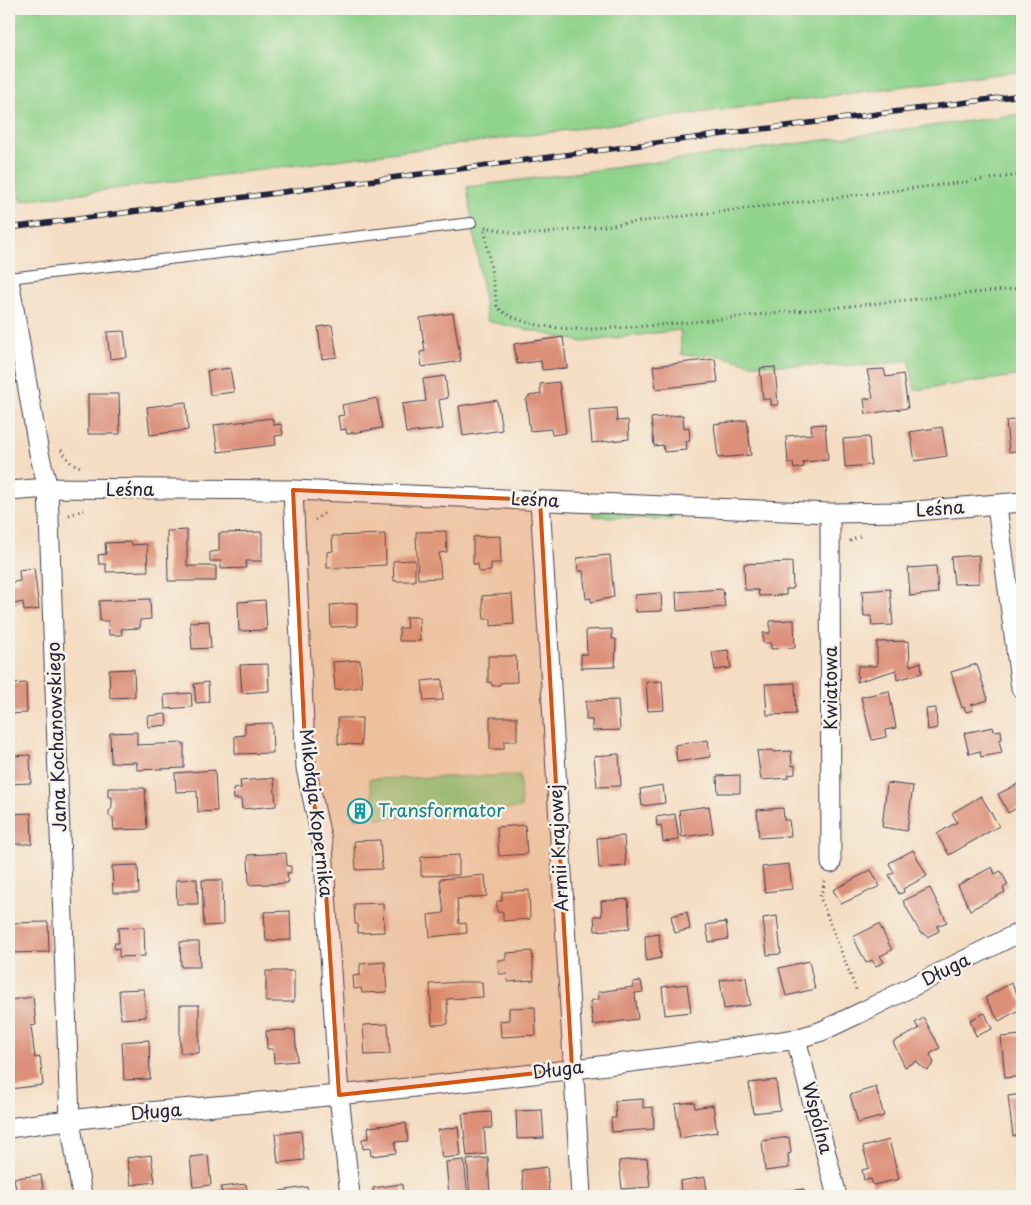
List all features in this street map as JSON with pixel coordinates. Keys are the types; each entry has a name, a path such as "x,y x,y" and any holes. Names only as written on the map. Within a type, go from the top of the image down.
{"street":[{"name":"Jana Kochanowskiego","path":"9,279 38,453 48,488 70,1120 82,1196"},
{"name":"Leśna","path":"9,490 48,488 293,490 867,514 997,506 1022,502"},
{"name":"Mikołaja Kopernika","path":"293,490 306,768 323,846 339,1095 350,1196"},
{"name":"Armii Krajowej","path":"540,500 581,1196"},
{"path":"997,506 1021,688"},
{"name":"Kwiatowa","path":"830,513 832,863"},
{"name":"Długa","path":"9,1128 70,1120 339,1095 572,1068 796,1039 822,1031 864,1011 1022,931"},
{"name":"Wspólna","path":"796,1039 837,1196"}],"lane":[{"path":"9,279 471,223"}],"path":[{"path":"471,223 518,234 538,234 1022,175"},
{"path":"484,226 497,306 502,312 518,319 562,328 585,329 715,320 1022,288"},
{"path":"832,863 820,897 864,1011"}],"highlighted area":[{"path":"293,490 540,500 572,1069 339,1095 323,846 306,768"}],"green space":[{"path":"9,9 1022,9 1022,71 21,201 9,142"},
{"path":"1022,114 1022,375 915,390 909,360 874,365 751,364 717,355 682,355 680,330 583,342 487,321 467,187"},
{"path":"592,510 674,514 672,520 593,516"},
{"path":"520,775 521,808 377,819 369,779"}],"building":[{"path":"453,313 461,361 422,367 420,352 425,351 420,318"},
{"path":"332,325 337,357 322,359 318,327"},
{"path":"124,331 127,357 110,359 107,332"},
{"path":"563,337 567,368 542,370 541,361 517,364 514,344"},
{"path":"715,359 718,382 656,389 653,366"},
{"path":"775,367 778,405 771,405 771,399 763,399 760,368"},
{"path":"230,368 234,392 210,395 207,371"},
{"path":"884,369 886,377 903,374 908,408 866,414 864,399 873,398 867,370"},
{"path":"445,376 448,398 439,400 443,429 406,433 402,404 426,401 423,379"},
{"path":"559,382 566,433 552,435 551,429 530,431 526,400 529,396 541,394 540,384"},
{"path":"88,394 119,394 120,434 88,434"},
{"path":"377,398 382,428 347,434 346,429 340,430 338,416 344,415 342,405"},
{"path":"497,400 502,430 463,436 459,406"},
{"path":"186,402 188,430 150,435 147,407"},
{"path":"1022,403 1022,450 1009,452 1006,421 1020,419 1019,404"},
{"path":"616,408 617,421 628,420 629,439 592,443 589,410"},
{"path":"683,415 684,428 689,427 690,441 686,441 687,450 664,452 663,445 654,446 651,418"},
{"path":"272,418 274,425 281,424 283,435 275,436 276,445 218,452 214,425"},
{"path":"747,420 751,455 718,458 714,424"},
{"path":"825,424 828,460 803,462 804,467 794,469 793,463 788,463 786,436 812,434 811,425"},
{"path":"942,427 947,456 915,461 910,432"},
{"path":"869,437 871,465 845,467 843,439"},
{"path":"187,530 187,566 216,566 216,581 168,581 167,531"},
{"path":"446,531 447,552 439,553 441,578 418,579 416,532"},
{"path":"262,532 262,561 246,561 246,568 221,569 221,561 210,561 210,552 219,551 219,533"},
{"path":"385,534 386,565 327,568 327,552 333,551 332,536"},
{"path":"500,536 501,563 491,563 491,571 479,572 478,564 473,564 473,537"},
{"path":"131,542 132,545 147,544 148,571 106,572 106,564 99,564 98,555 106,554 105,543"},
{"path":"610,555 614,597 591,602 591,598 586,599 583,571 578,571 577,558"},
{"path":"979,555 979,583 954,584 951,557"},
{"path":"415,560 415,581 394,581 393,561"},
{"path":"792,562 793,589 786,589 786,595 759,596 758,590 745,590 744,564"},
{"path":"936,566 938,593 910,596 908,568"},
{"path":"34,568 39,609 24,611 23,602 9,605 9,583 20,581 19,570"},
{"path":"723,589 725,607 677,611 676,592"},
{"path":"890,589 893,625 872,626 871,616 864,616 862,591"},
{"path":"661,593 662,611 636,612 635,595"},
{"path":"512,594 514,624 491,626 491,619 484,619 482,596"},
{"path":"150,599 151,619 140,620 140,628 121,629 122,635 109,635 108,621 100,621 99,601"},
{"path":"265,600 267,630 239,631 238,602"},
{"path":"357,603 357,626 331,627 330,605"},
{"path":"406,617 419,617 420,641 399,641 399,628 407,628"},
{"path":"794,620 795,648 771,649 771,643 763,643 763,633 770,633 770,621"},
{"path":"209,621 211,648 192,649 190,622"},
{"path":"612,629 612,639 616,639 615,667 581,668 581,654 587,654 586,630"},
{"path":"909,641 910,666 921,662 922,673 897,680 896,670 857,682 858,666 877,666 877,642"},
{"path":"728,650 731,668 715,670 712,652"},
{"path":"488,656 516,656 517,682 500,683 500,685 492,686 491,682 488,683"},
{"path":"360,660 362,687 335,690 333,662"},
{"path":"268,664 269,691 242,693 240,665"},
{"path":"977,664 988,700 971,705 973,710 966,712 964,707 962,708 951,672"},
{"path":"134,669 135,697 110,698 109,670"},
{"path":"442,679 443,700 424,701 422,681"},
{"path":"662,681 664,710 648,711 646,682"},
{"path":"208,682 209,702 196,703 194,684"},
{"path":"26,683 27,713 9,714 9,684"},
{"path":"795,683 796,714 767,715 765,684"},
{"path":"889,691 896,728 885,730 886,737 872,740 861,697"},
{"path":"191,693 192,707 165,709 164,695"},
{"path":"618,700 620,730 592,731 592,720 586,720 586,701"},
{"path":"936,708 937,728 928,730 926,709"},
{"path":"166,714 167,725 148,727 147,716"},
{"path":"490,717 517,717 517,741 504,741 504,749 490,749"},
{"path":"338,718 362,718 361,745 338,744"},
{"path":"272,723 273,753 235,754 235,736 245,735 245,724"},
{"path":"993,727 994,731 1001,730 1002,739 999,740 1002,753 981,757 980,751 969,754 964,733"},
{"path":"137,732 137,745 184,743 184,768 137,770 137,762 111,763 110,733"},
{"path":"708,740 710,757 677,762 675,745"},
{"path":"773,750 773,752 791,751 792,766 795,765 795,774 788,775 788,778 761,780 757,751"},
{"path":"619,754 621,786 597,787 594,756"},
{"path":"30,755 31,783 9,784 9,756"},
{"path":"215,770 217,811 198,812 197,791 176,792 175,773"},
{"path":"740,775 740,793 718,793 717,776"},
{"path":"274,778 276,806 242,809 241,799 234,799 233,789 241,788 240,781"},
{"path":"1022,782 1022,805 1008,813 998,794"},
{"path":"887,783 913,786 907,831 882,827"},
{"path":"663,785 665,803 642,806 640,789"},
{"path":"108,788 145,788 147,829 114,830 113,818 109,816 109,811 112,808 112,797 108,797"},
{"path":"981,796 999,826 949,855 937,834 957,822 952,813"},
{"name":"Transformator","path":"366,803 368,818 353,820 352,805"},
{"path":"709,806 713,833 682,837 679,810"},
{"path":"783,808 784,820 789,820 791,836 759,838 757,810"},
{"path":"31,813 32,844 9,844 9,814"},
{"path":"675,814 679,840 663,842 661,825 657,826 656,817"},
{"path":"525,825 527,854 499,856 497,827"},
{"path":"624,836 626,866 599,868 597,838"},
{"path":"380,840 382,869 356,870 354,841"},
{"path":"913,850 927,876 903,889 904,892 899,894 889,875 894,873 889,863"},
{"path":"286,853 287,866 291,866 291,873 287,873 288,883 249,885 248,855"},
{"path":"459,855 459,875 421,876 421,857"},
{"path":"789,864 792,889 765,892 762,867"},
{"path":"138,865 139,893 113,893 112,866"},
{"path":"992,867 995,874 1001,871 1008,885 1003,888 1005,892 970,910 958,885"},
{"path":"871,870 880,886 841,904 833,890"},
{"path":"485,875 487,896 457,899 459,924 466,923 467,933 430,937 428,915 444,913 440,879"},
{"path":"197,879 198,904 177,904 176,880"},
{"path":"202,880 222,880 223,925 204,926"},
{"path":"930,888 947,922 937,926 939,931 927,937 924,933 921,934 903,901"},
{"path":"529,890 530,919 503,921 503,912 497,912 497,901 502,901 502,892"},
{"path":"628,899 630,928 595,931 594,916 602,916 601,901"},
{"path":"383,903 384,932 358,933 358,924 355,924 354,904"},
{"path":"290,911 291,940 266,941 264,912"},
{"path":"687,912 690,929 675,933 671,916"},
{"path":"777,916 781,954 767,955 763,918"},
{"path":"48,922 49,952 9,953 10,923"},
{"path":"726,922 728,939 709,942 706,925"},
{"path":"879,924 892,950 880,956 884,962 876,966 872,960 866,963 853,937"},
{"path":"144,927 145,956 119,957 119,948 115,949 114,943 119,943 118,928"},
{"path":"659,934 661,958 646,961 645,936"},
{"path":"180,942 199,942 200,967 181,967"},
{"path":"532,951 534,980 508,982 507,974 499,974 498,960 506,960 506,953"},
{"path":"809,961 815,989 786,996 779,968"},
{"path":"385,962 387,992 362,993 361,988 354,989 353,976 360,975 360,964"},
{"path":"266,971 294,971 294,1002 266,1002"},
{"path":"746,977 750,1005 724,1009 720,980"},
{"path":"641,981 643,992 635,993 638,1019 593,1025 590,1001 599,999 598,992 633,987 633,982"},
{"path":"482,982 483,997 447,999 448,1024 432,1025 430,984"},
{"path":"1011,983 1022,1002 1022,1008 999,1021 985,998"},
{"path":"687,984 691,1012 665,1015 662,987"},
{"path":"144,989 146,1017 121,1019 119,990"},
{"path":"33,997 36,1025 31,1026 35,1058 40,1057 43,1085 10,1089 9,1000"},
{"path":"180,1005 199,1005 199,1053 180,1053"},
{"path":"535,1007 536,1035 501,1037 500,1021 509,1020 509,1008"},
{"path":"985,1013 992,1029 976,1036 970,1020"},
{"path":"924,1018 940,1048 930,1054 934,1063 928,1070 920,1066 917,1061 905,1067 893,1042 919,1029 915,1023"},
{"path":"388,1024 390,1054 365,1055 363,1025"},
{"path":"295,1030 297,1061 274,1063 273,1049 267,1049 266,1031"},
{"path":"1022,1035 1022,1076 1005,1078 1001,1037"},
{"path":"149,1040 150,1079 124,1080 122,1042"},
{"path":"776,1080 780,1110 753,1113 749,1083"},
{"path":"876,1087 884,1116 858,1123 850,1095"},
{"path":"1022,1094 1022,1135 1013,1136 1008,1096"},
{"path":"643,1099 643,1108 653,1107 654,1129 612,1132 611,1118 616,1118 615,1101"},
{"path":"694,1102 695,1108 713,1105 717,1132 680,1138 675,1104"},
{"path":"542,1110 544,1138 517,1139 516,1111"},
{"path":"491,1112 492,1128 484,1128 486,1154 467,1156 462,1114"},
{"path":"406,1123 408,1141 395,1142 396,1153 371,1156 370,1148 363,1149 362,1139 369,1138 368,1127"},
{"path":"458,1127 461,1156 442,1158 438,1130"},
{"path":"301,1131 304,1160 278,1163 275,1134"},
{"path":"789,1137 791,1153 788,1154 789,1168 765,1171 762,1141"},
{"path":"889,1140 899,1179 873,1185 871,1179 864,1180 862,1170 869,1168 863,1147"},
{"path":"151,1155 155,1182 131,1185 127,1158"},
{"path":"208,1155 211,1185 193,1187 190,1157"},
{"path":"488,1158 490,1196 470,1196 467,1160"},
{"path":"647,1158 650,1187 622,1189 619,1161"},
{"path":"464,1160 468,1196 449,1196 446,1162"},
{"path":"1022,1162 1022,1189 1021,1189 1017,1163"},
{"path":"547,1167 549,1192 524,1195 522,1170"},
{"path":"41,1175 44,1196 17,1196 14,1178"},
{"path":"705,1177 707,1190 681,1194 680,1181"},
{"path":"246,1184 248,1196 222,1196 221,1187"},
{"path":"402,1184 403,1196 374,1196 373,1188"},
{"path":"307,1187 308,1196 281,1196 280,1191"},
{"path":"804,1189 805,1196 777,1196 777,1192"}],"railway":[{"path":"9,228 1022,95"}],"place":[{"name":"Transformator","path":"360,811"}]}
